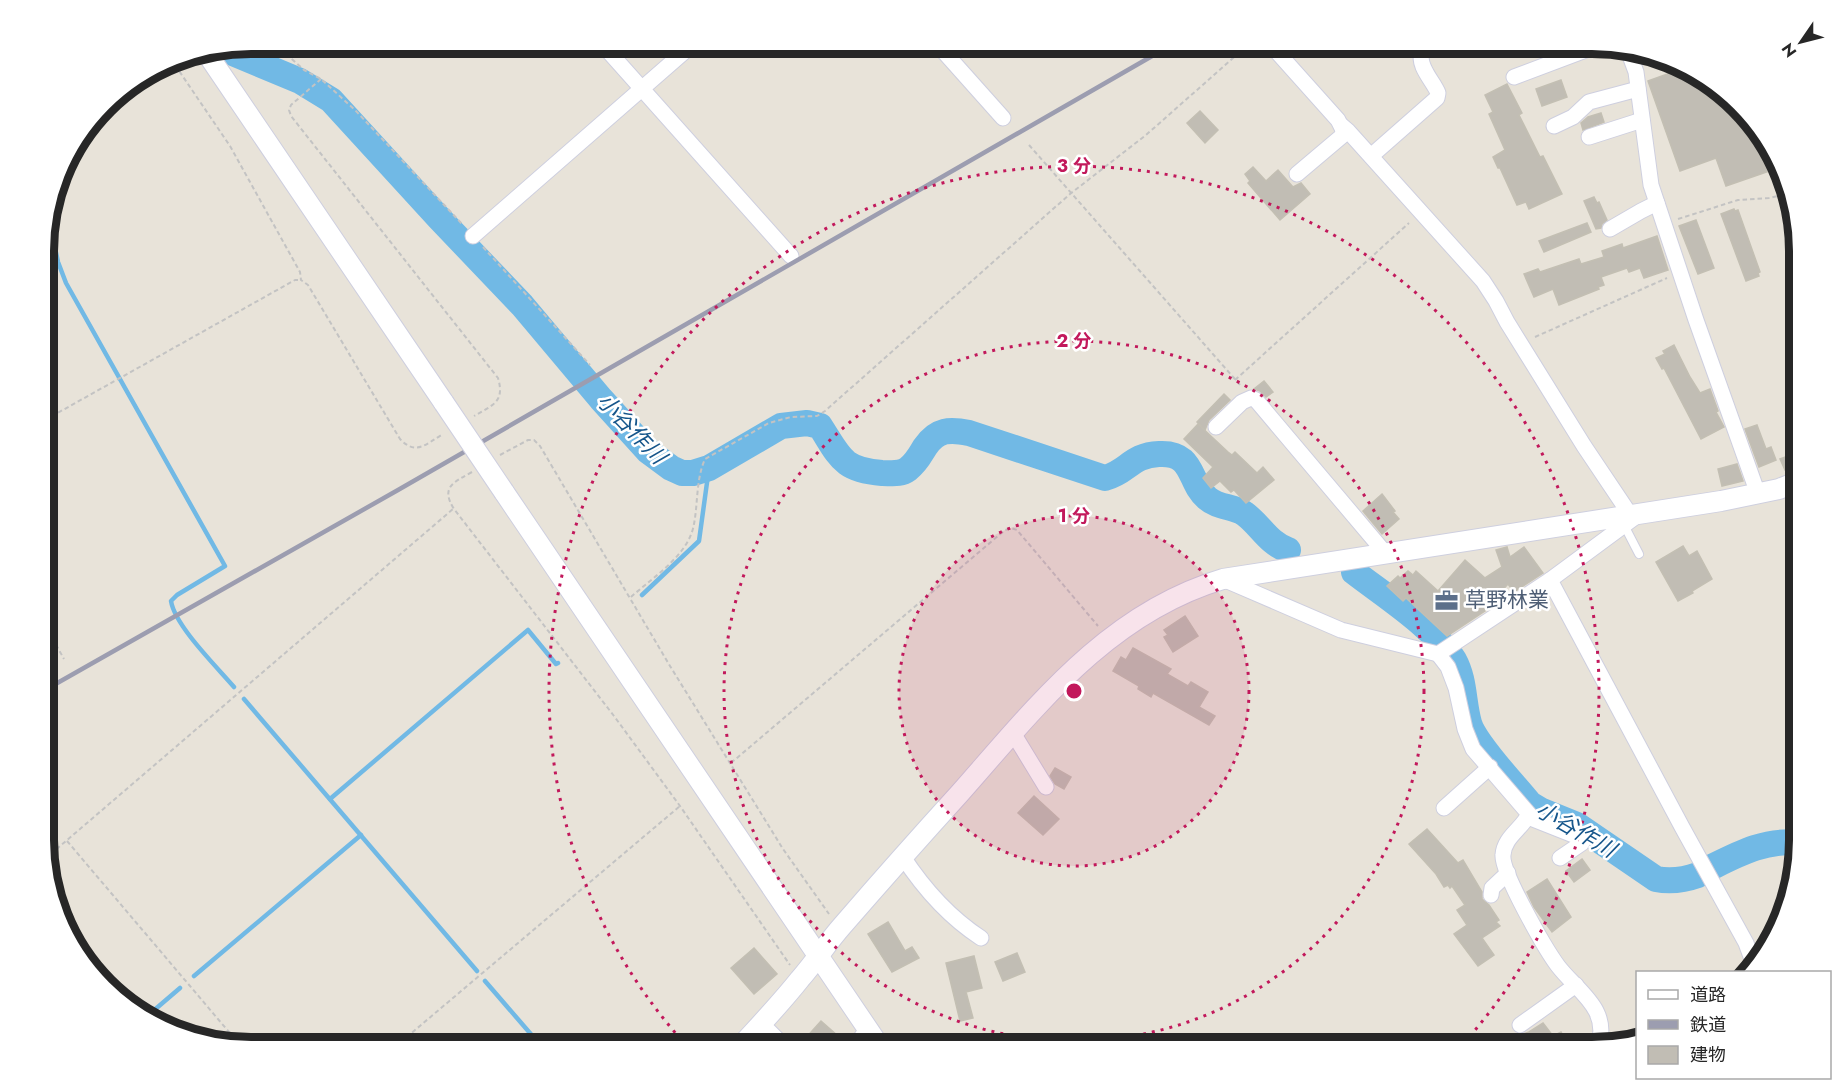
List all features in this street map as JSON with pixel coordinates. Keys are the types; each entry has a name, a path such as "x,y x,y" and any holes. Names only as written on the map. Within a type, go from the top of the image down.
{"street":[{"path":"611,54 791,256"},
{"path":"473,236 681,54"},
{"path":"947,54 1004,118"},
{"path":"1279,54 1483,281 1631,519"},
{"path":"1371,156 1437,98 1438,93 1424,70 1422,54"},
{"path":"1514,77 1575,54"},
{"path":"210,58 873,1037"},
{"path":"1631,59 1636,72 1651,185 1758,494"},
{"path":"1554,126 1573,117 1589,102 1638,89"},
{"path":"1589,137 1642,120"},
{"path":"1297,174 1342,136 1344,132 1341,125"},
{"path":"1610,229 1657,203"},
{"path":"1216,427 1242,402 1251,398 1258,401 1386,554"},
{"path":"749,1037 840,928 1052,690 1078,664 1109,639 1153,609 1205,585 1224,579 1631,519 1758,494 1789,485"},
{"path":"1224,579 1341,630 1444,650 1550,580 1631,519"},
{"path":"1550,580 1751,955"},
{"path":"1444,650 1456,688 1465,729 1473,749 1530,814 1505,845 1502,858 1508,873 1558,967 1586,995 1597,1013 1602,1030 1600,1037"},
{"path":"1013,733 1032,761 1046,788"},
{"path":"1444,808 1490,767"},
{"path":"1528,817 1576,836 1582,843 1560,858"},
{"path":"903,857 920,882 949,913 963,927 981,938"},
{"path":"1491,895 1492,888 1508,873"},
{"path":"1520,1025 1576,985"},
{"path":"761,1023 774,1037"},
{"path":"862,1037 867,1029"}],"lane":[{"path":"1631,519 1639,554"}],"path":[{"path":"286,54 304,70 321,79 355,110 590,365"},
{"path":"630,598 684,550 691,538 705,459 769,423 791,417 817,416 825,411 1070,194 1146,135 1238,54"},
{"path":"305,92 321,79"},
{"path":"1029,145 1251,398"},
{"path":"1664,224 1738,200 1781,195"},
{"path":"1235,380 1422,211"},
{"path":"1521,344 1680,272"},
{"path":"54,415 295,280 301,280"},
{"path":"55,851 454,509"},
{"path":"731,763 1005,530 1011,528 1017,530 1109,639"},
{"path":"54,641 64,659"},
{"path":"407,1037 680,806"},
{"path":"67,841 232,1036"}],"building":[{"path":"1674,72 1691,80 1712,95 1748,131 1763,152 1772,170 1726,186 1716,158 1680,171 1648,81"},
{"path":"1561,80 1567,97 1542,106 1536,89"},
{"path":"1507,84 1522,113 1519,115 1540,157 1543,156 1562,194 1529,209 1526,202 1517,205 1493,157 1505,150 1489,114 1493,112 1485,95"},
{"path":"1200,111 1218,130 1205,143 1187,123"},
{"path":"1601,113 1604,122 1583,130 1581,123 1588,117"},
{"path":"1253,167 1266,181 1278,170 1293,187 1301,183 1310,194 1280,220 1248,183 1250,181 1245,174"},
{"path":"1594,197 1597,203 1599,202 1607,220 1601,228 1596,229 1584,201"},
{"path":"1734,209 1738,210 1760,272 1759,276 1746,281 1721,214"},
{"path":"1696,220 1714,268 1698,274 1679,226"},
{"path":"1587,223 1591,232 1544,252 1539,241"},
{"path":"1657,236 1668,270 1644,278 1640,268 1629,272 1627,268 1601,277 1604,285 1598,287 1599,289 1559,305 1553,289 1534,297 1524,274 1538,269 1540,272 1579,259 1581,264 1604,257 1602,251 1622,244 1623,248"},
{"path":"1674,345 1700,393 1710,389 1718,411 1716,412 1724,427 1701,439 1664,368 1662,369 1656,358 1665,354 1663,351"},
{"path":"1264,381 1273,392 1266,397 1254,389"},
{"path":"1224,394 1230,400 1209,420 1205,430 1197,422"},
{"path":"1198,424 1232,455 1235,452 1257,473 1263,467 1274,480 1246,503 1234,490 1231,492 1220,481 1211,488 1203,478 1213,467 1184,439"},
{"path":"1757,425 1766,449 1771,447 1776,460 1759,467 1745,429"},
{"path":"1789,456 1789,468 1785,470 1780,459"},
{"path":"1737,464 1743,481 1722,486 1718,469"},
{"path":"1382,494 1399,519 1382,534 1363,511"},
{"path":"1683,546 1689,556 1697,551 1712,579 1678,601 1656,562"},
{"name":"草野林業","path":"1507,547 1510,557 1524,547 1543,573 1514,592 1508,584 1485,611 1447,636 1406,598 1403,601 1387,586 1398,576 1400,578 1408,571 1413,575 1416,571 1438,591 1465,560 1485,578 1502,567 1496,550"},
{"path":"1185,616 1198,636 1173,652 1164,637 1168,635 1164,630"},
{"path":"1133,648 1171,669 1167,674 1188,686 1191,682 1208,692 1199,707 1215,716 1209,725 1153,693 1151,697 1138,689 1139,686 1113,671 1121,657 1126,660"},
{"path":"1055,768 1071,777 1064,789 1055,784 1050,776"},
{"path":"1034,796 1059,819 1043,835 1018,813"},
{"path":"1427,829 1458,863 1463,860 1482,892 1482,899 1499,920 1496,922 1500,926 1482,938 1494,955 1478,966 1454,934 1467,925 1457,910 1465,905 1452,886 1444,887 1436,874 1409,844"},
{"path":"1582,859 1590,870 1574,882 1566,871"},
{"path":"1547,879 1571,917 1552,932 1534,907 1527,892"},
{"path":"888,922 905,951 912,947 919,958 892,972 868,934"},
{"path":"754,948 777,974 754,994 731,968"},
{"path":"1017,953 1025,972 1003,981 995,962"},
{"path":"974,956 982,988 966,992 973,1018 960,1021 946,963"},
{"path":"821,1021 838,1036 837,1037 807,1037"},
{"path":"1543,1023 1553,1036 1561,1032 1564,1037 1514,1037 1529,1032"}],"waterway":[{"name":"小谷作川","path":"238,55 300,81 331,100 522,305 648,451 671,468 682,473 693,473 709,468 781,426 807,423 820,426 838,454 850,465 858,469 882,473 905,471 914,464 934,437 950,431 969,433 1105,478 1142,457 1159,454 1171,455 1185,463 1207,498 1216,504 1245,514 1270,539 1288,550"},
{"path":"54,245 66,283 225,566 171,601 174,611 188,634 234,687"},
{"path":"642,595 699,541 709,468"},
{"name":"小谷作川","path":"1354,572 1422,624 1445,648 1458,668 1467,715 1473,732 1487,753 1530,804 1577,825 1656,879 1677,880 1698,875"},
{"path":"330,799 528,630 556,664 558,663"},
{"path":"244,699 477,971"},
{"path":"194,976 361,835"},
{"name":"小谷作川","path":"1712,867 1743,852 1765,845 1789,842"},
{"path":"485,981 533,1037"},
{"path":"153,1011 180,988"}],"railway":[{"path":"54,685 398,490 1156,54"}],"place":[{"name":"草野林業","path":"1447,600"}]}
